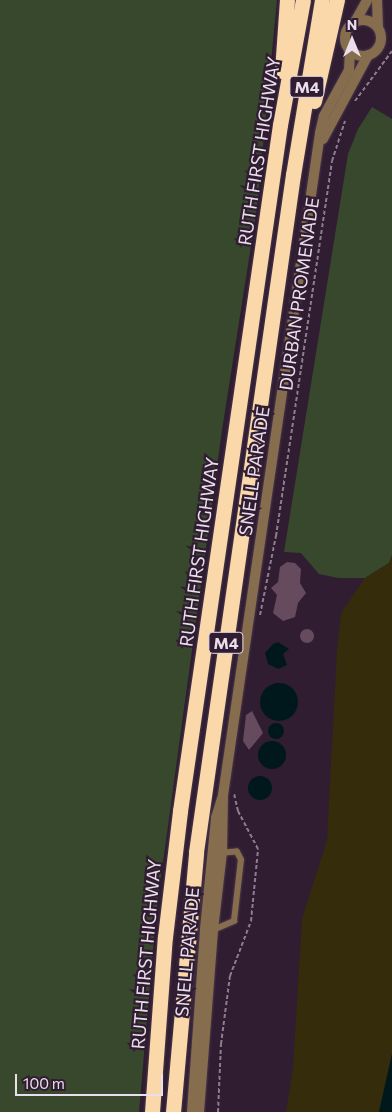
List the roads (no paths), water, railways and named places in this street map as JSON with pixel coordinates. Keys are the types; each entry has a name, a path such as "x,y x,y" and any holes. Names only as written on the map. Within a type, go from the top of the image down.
{"highway":[{"path":"280,125 287,0"},
{"name":"RUTH FIRST HIGHWAY","path":"152,1112 165,937 180,811 280,125 303,0"},
{"name":"M4","path":"173,1112 180,1010 196,852 293,175 322,0"},
{"path":"293,175 303,152 337,0"}],"street":[{"path":"367,0 345,38 350,50 368,55 380,44 377,0"},
{"path":"355,22 368,20 378,27"},
{"name":"SNELL PARADE","path":"200,1112 213,930 222,852 223,795 317,151 324,116 349,70 350,50"},
{"name":"SNELL PARADE","path":"317,151 368,55"},
{"name":"SNELL PARADE","path":"192,1112 212,856 216,818 223,795"}],"lane":[{"path":"212,856 222,852 233,851 241,856 235,917 228,926 213,930"}]}
